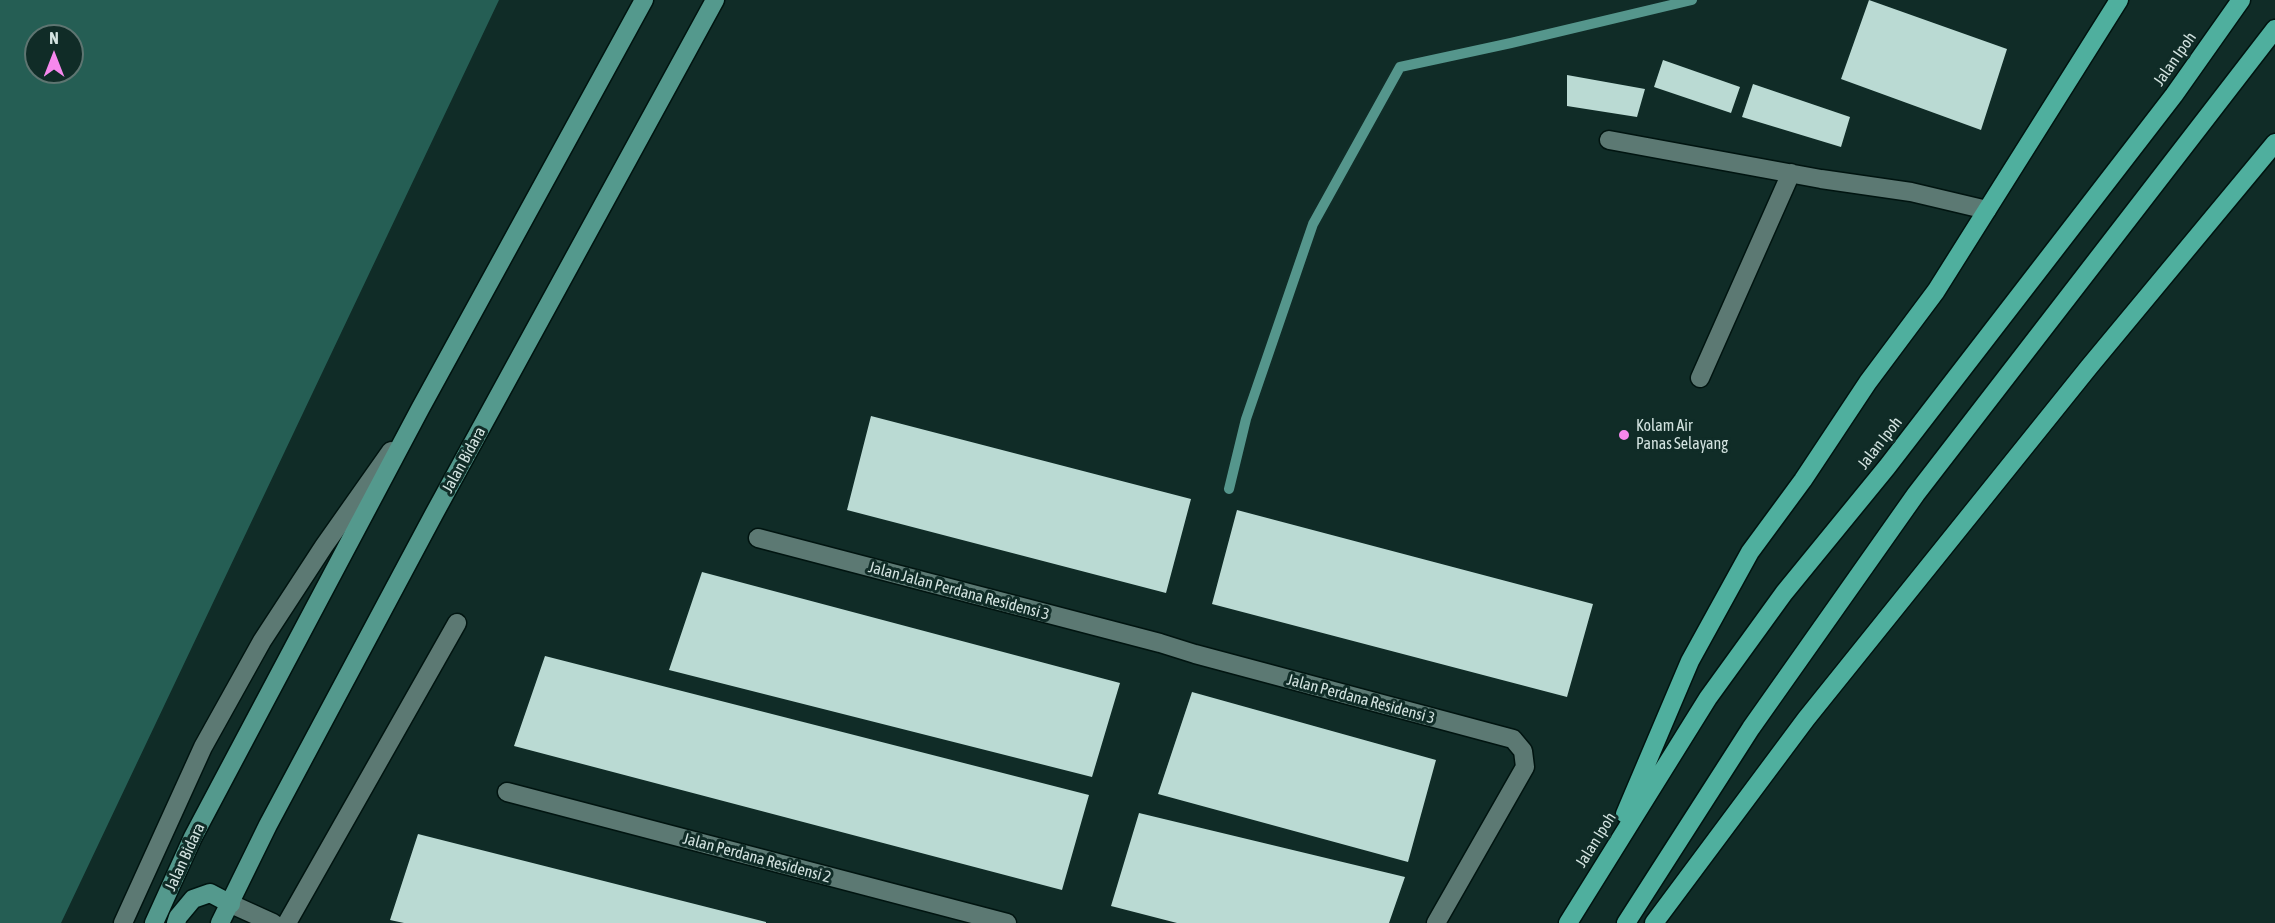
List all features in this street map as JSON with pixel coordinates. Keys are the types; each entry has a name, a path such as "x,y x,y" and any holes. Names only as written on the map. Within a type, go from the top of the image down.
{"highway":[{"path":"1603,865 1690,661 1750,552 1803,480 1875,372 1936,291 2119,0"},
{"name":"Jalan Ipoh","path":"1568,923 1708,698 1784,593 1887,467 2145,132 2241,0"},
{"path":"1626,923 1751,728 1916,494 2275,29"},
{"path":"1654,923 1806,719 2089,367 2275,143"}],"main road":[{"name":"Jalan Bidara","path":"154,923 193,837 420,409 644,0"},
{"name":"Jalan Bidara","path":"220,923 268,825 417,545 715,0"},
{"path":"176,923 193,899 210,893 231,904"}],"street":[{"path":"1609,140 1911,192 1987,210"},
{"path":"1700,378 1791,173"},
{"path":"123,923 203,747 262,641 324,546 420,409"},
{"name":"Jalan Jalan Perdana Residensi 3","path":"758,538 1195,654"},
{"path":"287,923 457,623"},
{"name":"Jalan Perdana Residensi 3","path":"1195,654 1513,739 1523,751 1525,767 1436,923"},
{"name":"Jalan Perdana Residensi 2","path":"507,792 1007,923"},
{"path":"231,904 273,923"}],"green space":[{"path":"0,0 499,0 61,923 0,923"}],"building":[{"path":"1869,0 2007,49 1981,130 1841,79"},
{"path":"1663,60 1740,87 1731,113 1654,87"},
{"path":"1567,75 1645,89 1637,117 1567,106"},
{"path":"1753,84 1850,117 1841,147 1742,117"},
{"path":"871,416 1191,499 1166,593 847,510"},
{"path":"1237,510 1593,604 1567,697 1212,604"},
{"path":"702,572 1120,683 1092,777 669,670"},
{"path":"545,656 1089,795 1062,890 514,746"},
{"path":"1192,692 1436,760 1408,862 1158,794"},
{"path":"1139,813 1405,877 1389,923 1177,923 1111,906"},
{"path":"418,834 766,923 404,923 390,920"}],"waterway":[{"path":"1229,489 1246,419 1313,224 1400,67 1692,0"}],"place":[{"name":"Kolam Air Panas Selayang","path":"1624,435"}]}
